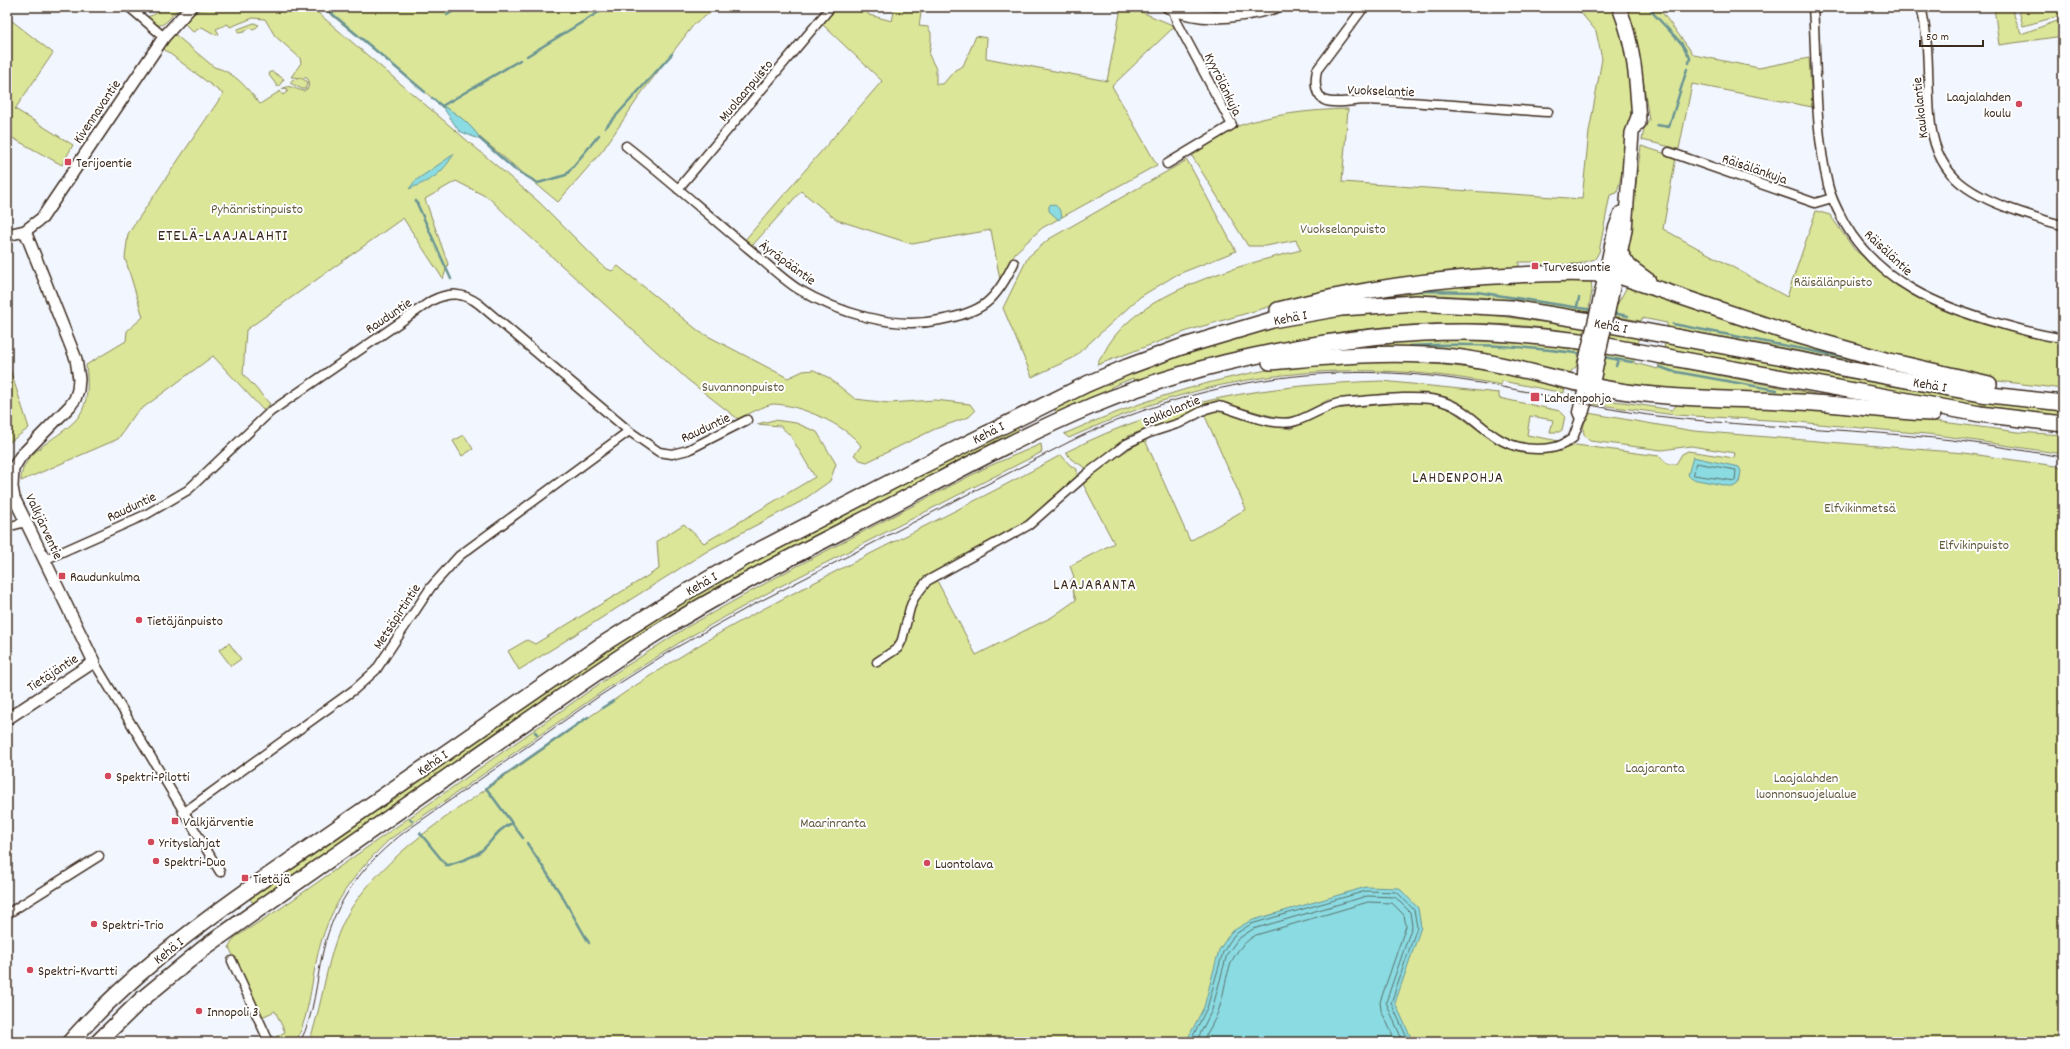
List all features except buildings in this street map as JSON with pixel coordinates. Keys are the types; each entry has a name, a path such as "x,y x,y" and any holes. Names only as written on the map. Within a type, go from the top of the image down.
{"highway":[{"path":"1621,255 1633,270 1662,290"},
{"path":"1215,336 1270,312 1310,301 1388,286 1492,276 1611,275 1662,290 1786,332 1877,358 1948,376 2007,388 2056,402"},
{"name":"Kehä I","path":"70,1042 91,1018 132,980 192,931 640,619 708,579 842,506 1051,401 1127,367 1215,336 1272,320 1341,308 1416,303 1511,308 1981,394 2056,402"},
{"name":"Kehä I","path":"98,1042 141,1000 204,948 651,637 759,574 1036,431 1133,390 1220,364 1267,354 1359,339 1428,333 1466,332 1523,335 1580,341 1980,414 2063,424"},
{"path":"1220,364 1268,363 1348,355 1421,355 1456,358 1588,385 1682,398 1836,404 1912,413 1980,414"}],"main road":[{"path":"1611,275 1621,255 1625,230 1629,179 1638,152 1640,134 1637,76 1632,51 1619,7"},
{"path":"1588,385 1611,275 1615,229 1626,202"}],"street":[{"path":"129,7 164,37"},
{"name":"Kivennavantie","path":"25,231 42,218 164,37 191,7"},
{"name":"Muolaanpuisto","path":"678,189 832,7"},
{"path":"1170,8 1208,17 1253,14 1276,7"},
{"name":"Vuokselantie","path":"1364,7 1317,70 1315,81 1317,91 1323,100 1330,102 1365,100 1548,112"},
{"name":"Räisäläntie","path":"1813,7 1821,152 1832,198 1857,242 1868,255 1900,283 1937,302 1967,314 2046,336 2063,338"},
{"name":"Kaukolantie","path":"1921,7 1925,30 1931,128 1936,146 1946,168 1967,189 1976,195 1994,203 2063,225"},
{"name":"Kyyrölänkuja","path":"1166,164 1232,125 1170,8"},
{"name":"Äyräpääntie","path":"626,146 798,289 840,310 882,320 932,322 976,310 993,297 1005,281 1014,262"},
{"name":"Räisälänkuja","path":"1669,152 1815,203 1832,198"},
{"path":"7,235 25,231"},
{"name":"Valkjärventie","path":"25,231 72,347 79,379 75,399 63,415 24,452 13,470 12,478 14,498 94,662 183,813 220,872"},
{"name":"Rauduntie","path":"44,560 146,514 188,490 270,412 431,301 449,294 467,296 479,304 629,431 653,449 672,454 688,450 747,420"},
{"name":"Sakkolantie","path":"877,662 898,648 902,640 912,603 927,581 1029,525 1088,473 1126,444 1149,433 1180,422 1206,408 1217,406 1223,407 1272,422 1286,424 1297,421 1325,407 1339,403 1428,398 1443,401 1457,408 1495,438 1517,448 1556,448 1564,445 1573,438 1580,419 1578,412 1588,385"},
{"name":"Metsäpirtintie","path":"183,813 354,689 376,670 431,587 459,556 629,431"},
{"path":"7,527 26,522"},
{"name":"Tietäjäntie","path":"7,719 94,662"},
{"path":"7,914 99,856"},
{"path":"232,961 269,1042"}],"green space":[{"path":"163,7 180,7 167,21 160,25 150,22 144,17 155,14"},
{"name":"Pyhänristinpuisto","path":"218,7 311,7 539,202 605,268 612,271 618,266 700,332 788,378 803,371 814,370 829,378 855,399 889,403 935,400 970,404 975,411 969,417 935,429 867,462 860,460 854,455 861,446 854,438 834,423 808,412 783,405 773,404 738,419 688,380 489,198 456,181 425,199 448,264 443,279 403,218 246,330 243,374 270,404 263,410 213,356 136,413 118,439 21,481 23,470 27,461 44,445 72,424 79,416 85,405 87,392 86,365 126,341 127,331 143,317 125,258 128,234 223,94 161,47 172,32 214,67 221,69 240,81 260,104 280,91 283,95 288,91 286,88 282,89 285,87 304,91 308,88 309,81 307,78 291,77 301,63 300,58 275,36 265,19 253,18 230,27 228,24 216,29 219,34 216,35 202,27 193,32 183,22 199,10"},
{"path":"322,7 719,7 695,23 643,91 603,150 558,202"},
{"path":"834,7 864,7 869,15 892,21 895,7 922,7 919,26 928,27 931,33 929,55 936,69 936,84 943,84 955,70 963,66 976,36 987,38 986,58 1107,81 1121,8 1129,7 1175,26 1112,86 1157,165 1042,228 1015,253 1000,280 991,230 912,244 837,220 801,191 751,247 744,241 882,81 822,24"},
{"name":"Vuokselanpuisto","path":"1576,7 1611,7 1620,30 1626,54 1631,79 1633,103 1630,136 1617,193 1610,195 1599,252 1595,259 1578,264 1538,265 1537,262 1519,262 1519,268 1278,304 1190,330 1097,365 1120,330 1140,312 1164,297 1221,273 1301,250 1296,240 1266,246 1248,246 1192,156 1218,136 1235,127 1277,116 1319,110 1348,109 1342,182 1582,199 1589,132 1602,59 1596,31"},
{"path":"1624,7 1658,7 1694,55 1759,68 1809,58 1812,107 1692,84 1679,149 1642,140 1644,129 1649,120 1641,66"},
{"path":"1994,7 2011,7 2021,34 2063,19 2063,36 1999,45"},
{"path":"2018,7 2063,7 2063,15 2023,26"},
{"path":"7,17 53,53 15,109 73,145 62,165 7,135"},
{"path":"254,23 259,25 253,30 250,28 244,32 238,33 238,29"},
{"path":"270,72 273,72 284,79 278,87 269,75"},
{"path":"301,78 308,82 305,89 290,83 292,80"},
{"name":"Räisälänpuisto","path":"1641,146 1676,157 1663,229 1787,297 1816,211 1830,215 1854,249 1897,286 1937,306 1961,315 2024,335 2063,343 2063,389 1982,379 1794,329 1735,306 1647,276 1642,273 1633,261 1628,242"},
{"path":"1187,160 1236,251 1176,275 1140,297 1073,358 1032,377 1003,308 1028,257 1049,239"},
{"path":"1591,278 1592,291 1588,312 1480,297 1436,295 1369,296 1401,287"},
{"path":"1629,283 1892,368 1667,327 1667,323 1642,318 1641,321 1611,316"},
{"path":"1409,311 1472,312 1585,328 1583,334 1528,326 1471,323 1414,325 1357,330 1244,350 1136,381 1133,378 1111,387 1112,390 1057,413 1054,408 1160,363 1242,335 1270,328 1322,319"},
{"path":"1608,332 1638,338 1638,343 1607,338"},
{"path":"1461,340 1537,344 1580,350 1576,367 1572,370 1568,377 1354,350 1353,348 1403,342"},
{"path":"1665,343 1959,397 2063,411 2063,416 1957,403 1664,348"},
{"path":"1604,354 1634,359 1634,363 1658,369 1659,364 1831,397 1716,395 1599,382"},
{"path":"7,360 29,428 7,444"},
{"path":"1387,361 1454,366 1520,376 1565,385 1564,393 1502,381 1501,385 1415,373 1329,371 1243,381 1201,390 1136,410 1069,438 1064,434 1147,401 1234,377 1293,366"},
{"path":"1382,381 1499,393 1499,398 1560,411 1565,416 1562,430 1559,432 1550,432 1553,420 1530,416 1527,435 1559,441 1558,444 1551,446 1517,444 1496,434 1464,406 1446,397 1425,393 1328,400 1292,419 1283,419 1218,402 1173,421 1130,435 1087,469 1071,459 1066,452 1143,419 1181,407 1220,398 1299,386"},
{"path":"1592,400 1623,402 1672,410 1678,404 1859,411 2018,432 2063,435 2063,454 1937,435 1787,421 1675,415 1592,404"},
{"name":"Laajalahden luonnonsuojelualue","path":"1410,402 1437,404 1451,410 1495,442 1513,450 1524,452 1554,452 1576,445 1659,456 1668,464 1676,464 1682,454 1688,451 1734,458 1735,453 1691,446 1662,450 1590,441 1583,432 1588,413 1694,431 1964,453 2063,467 2063,1042 309,1042 338,934 356,901 389,863 448,815 626,692 711,638 775,603 1061,455 1070,465 1077,469 1077,478 1047,502 1027,522 981,549 933,573 976,655 1052,617 1076,600 1070,581 1074,577 1070,566 1114,543 1083,484 1112,460 1145,440 1190,541 1246,509 1204,414 1216,409 1290,429 1333,409"},
{"path":"774,420 796,423 817,432 836,464 830,481 802,501 709,550 519,670 508,651 527,640 535,644 659,569 657,541 684,524 704,543 815,477 790,435 780,426 757,424"},
{"path":"1017,426 1019,431 848,519 682,609 253,903 250,899 645,625 753,562"},
{"path":"464,435 473,449 462,456 453,441"},
{"path":"1041,444 1042,452 773,590 682,641 606,689 390,839 368,861 349,884 327,924 318,952 305,1017 296,1042 273,1042 272,1039 285,1032 275,1011 262,1017 229,947 234,938 281,908 612,675 687,627 784,573 987,467"},
{"path":"229,643 241,659 231,666 219,650"}],"water":[{"path":"442,106 464,120 481,140 459,131"},
{"path":"454,154 435,176 409,189 415,181"},
{"path":"1051,204 1057,207 1062,216 1059,220 1049,211 1049,206"},
{"path":"1693,457 1739,467 1741,471 1739,483 1733,487 1692,479 1688,475"},
{"path":"1366,887 1399,888 1418,908 1421,927 1395,1003 1413,1042 1186,1042 1204,1007 1219,950 1231,932 1250,921"}],"waterway":[{"path":"324,7 425,92"},
{"path":"332,13 342,7"},
{"path":"447,15 460,7"},
{"path":"527,56 607,7"},
{"path":"1636,7 1646,8"},
{"path":"1651,11 1682,44 1690,58 1689,63"},
{"path":"605,128 672,54"},
{"path":"442,106 520,60"},
{"path":"1657,125 1669,127 1687,69"},
{"path":"432,98 443,107"},
{"path":"479,138 514,169 538,183 566,175 599,135"},
{"path":"416,201 451,279"},
{"path":"1414,291 1477,292 1593,310"},
{"path":"1577,306 1579,298"},
{"path":"1612,313 1628,316"},
{"path":"1673,324 1854,359"},
{"path":"1409,346 1496,346 1584,354"},
{"path":"1603,357 1632,362"},
{"path":"1616,366 1618,360"},
{"path":"1660,367 1671,371"},
{"path":"1671,371 1777,390"},
{"path":"602,708 613,701"},
{"path":"523,838 486,788 588,717"},
{"path":"420,833 446,865 449,865 478,853 502,829 512,823"},
{"path":"527,843 562,896 589,943"}],"tram line":[{"path":"300,1042 309,1020 323,951 328,932 335,915 344,899 365,869 391,843 406,831 601,695 670,651 749,607 1069,442 1114,422 1161,405 1209,391 1257,381 1306,375 1355,373 1405,374 1482,383 1646,415 1704,421 1931,438 2063,457"}],"place":[{"name":"Laajalahden koulu","path":"2019,104"},
{"name":"Terijoentie","path":"68,162"},
{"name":"Turvesuontie","path":"1535,266"},
{"name":"Lahdenpohja","path":"1535,397"},
{"name":"Raudunkulma","path":"62,576"},
{"name":"Tietäjänpuisto","path":"139,620"},
{"name":"Spektri-Pilotti","path":"108,776"},
{"name":"Valkjärventie","path":"175,821"},
{"name":"Yrityslahjat","path":"151,842"},
{"name":"Spektri-Duo","path":"156,861"},
{"name":"Luontolava","path":"927,863"},
{"name":"Tietäjä","path":"245,878"},
{"name":"Spektri-Trio","path":"94,924"},
{"name":"Spektri-Kvartti","path":"30,970"},
{"name":"Innopoli 3","path":"199,1011"}],"district":[{"name":"ETELÄ-LAAJALAHTI","path":"223,234"},
{"name":"LAHDENPOHJA","path":"1458,477"},
{"name":"LAAJARANTA","path":"1095,584"}],"park label":[{"name":"Suvannonpuisto","path":"743,386"},
{"name":"Elfvikinmetsä","path":"1860,507"},
{"name":"Elfvikinpuisto","path":"1974,544"},
{"name":"Laajaranta","path":"1655,767"},
{"name":"Maarinranta","path":"833,822"}]}
